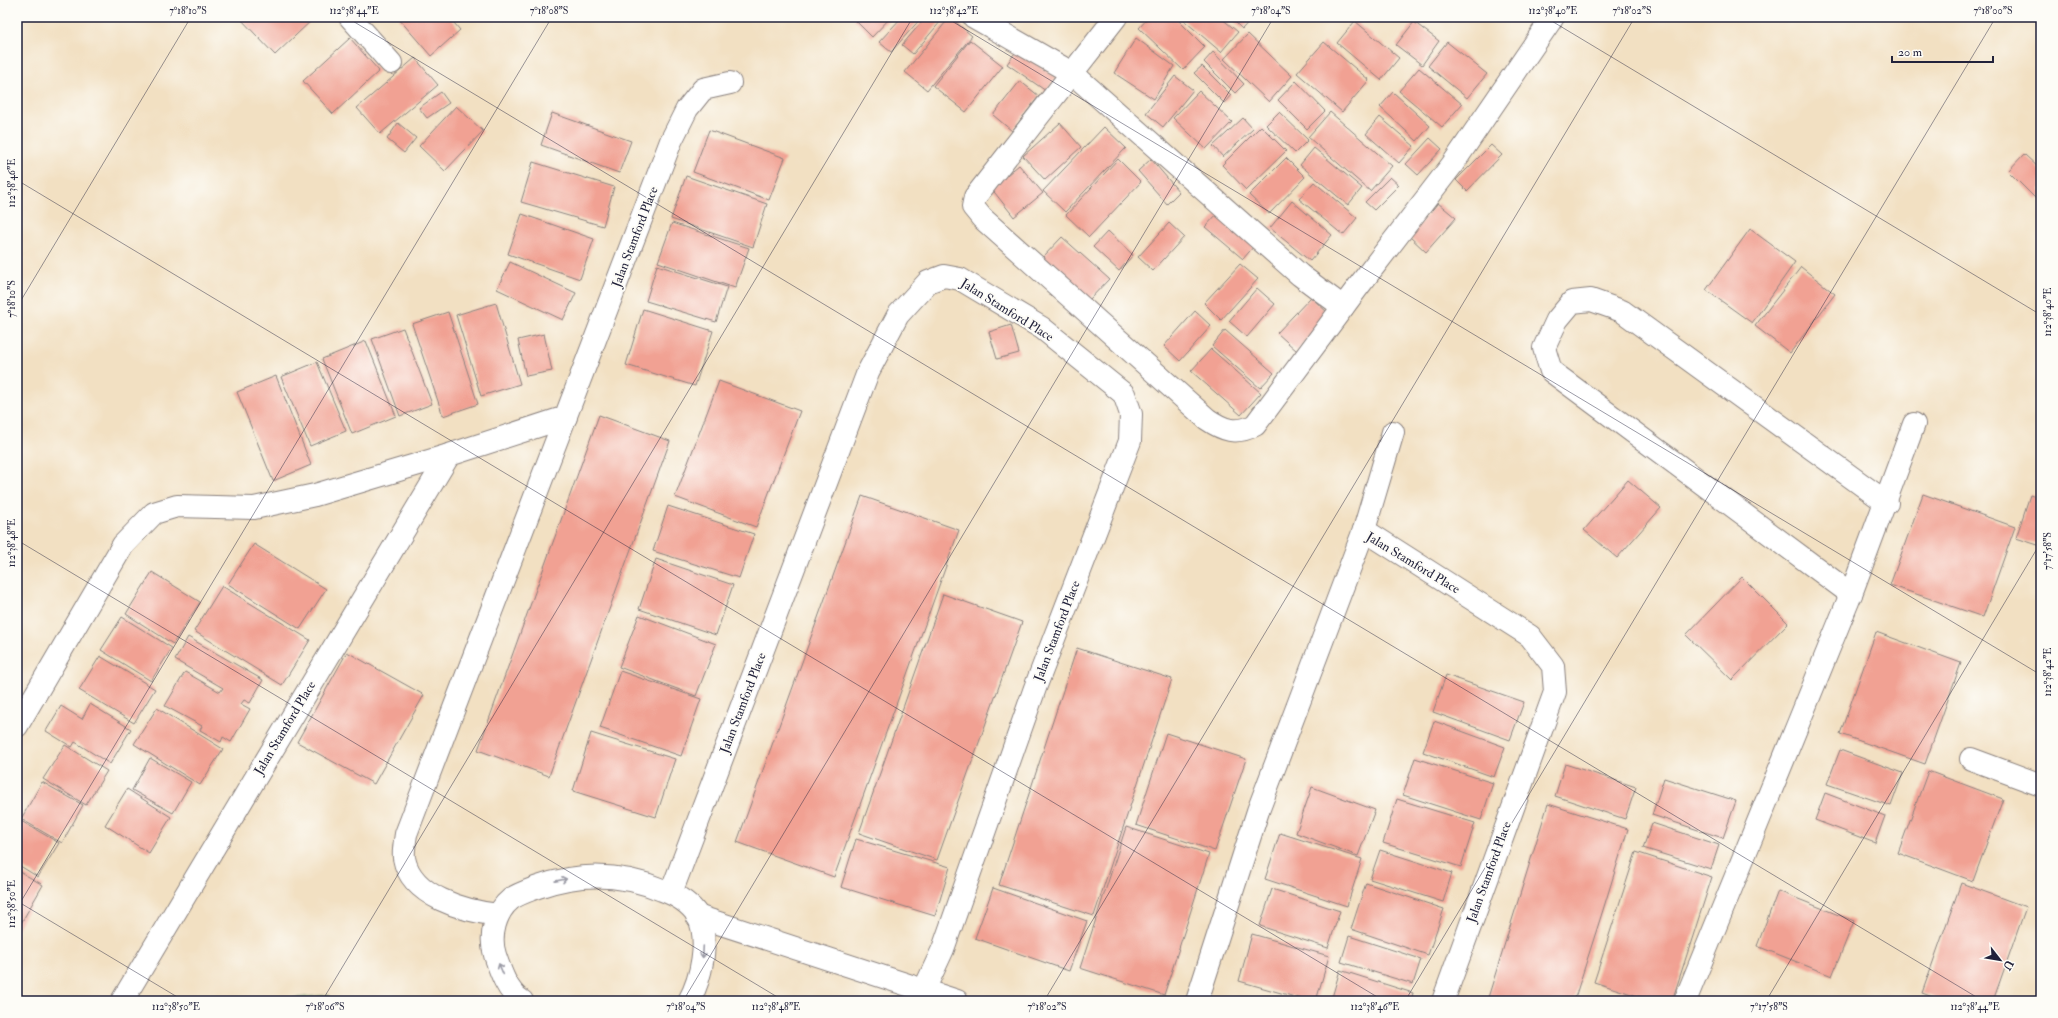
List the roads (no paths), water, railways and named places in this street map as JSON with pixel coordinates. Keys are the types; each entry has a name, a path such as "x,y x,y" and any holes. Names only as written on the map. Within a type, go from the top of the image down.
{"street":[{"path":"350,17 391,63"},
{"path":"974,17 1072,73 1300,275 1343,307"},
{"path":"1116,17 975,197 972,207 982,218 1207,419 1221,429 1246,430 1255,425 1452,165 1553,17"},
{"name":"Jalan Stamford Place","path":"498,915 480,913 453,906 432,895 411,878 404,858 406,834 672,141 687,109 703,89 730,83"},
{"name":"Jalan Stamford Place","path":"671,893 868,372 898,316 928,282 944,276 960,279 1042,328 1124,394 1131,414 1130,441 1035,688 943,949 924,990"},
{"path":"1851,594 1551,371 1544,348 1557,320 1572,302 1591,300 1622,311 1886,503"},
{"path":"17,726 123,544 154,513 177,506 254,508 315,495 449,456 566,417"},
{"path":"1685,1001 1851,594 1914,424"},
{"path":"1364,530 1393,432"},
{"name":"Jalan Stamford Place","path":"122,1001 449,456"},
{"name":"Jalan Stamford Place","path":"1197,1001 1258,811 1364,530 1530,636 1553,666 1555,692 1443,1001"},
{"path":"1971,759 2041,785"},
{"path":"522,1001 517,998 507,983 494,949 494,932 498,915 511,899 530,890 558,880 590,876 617,876 637,881 671,893 686,902 698,916 704,935 703,957 689,1001"},
{"path":"698,916 957,1001"}]}
